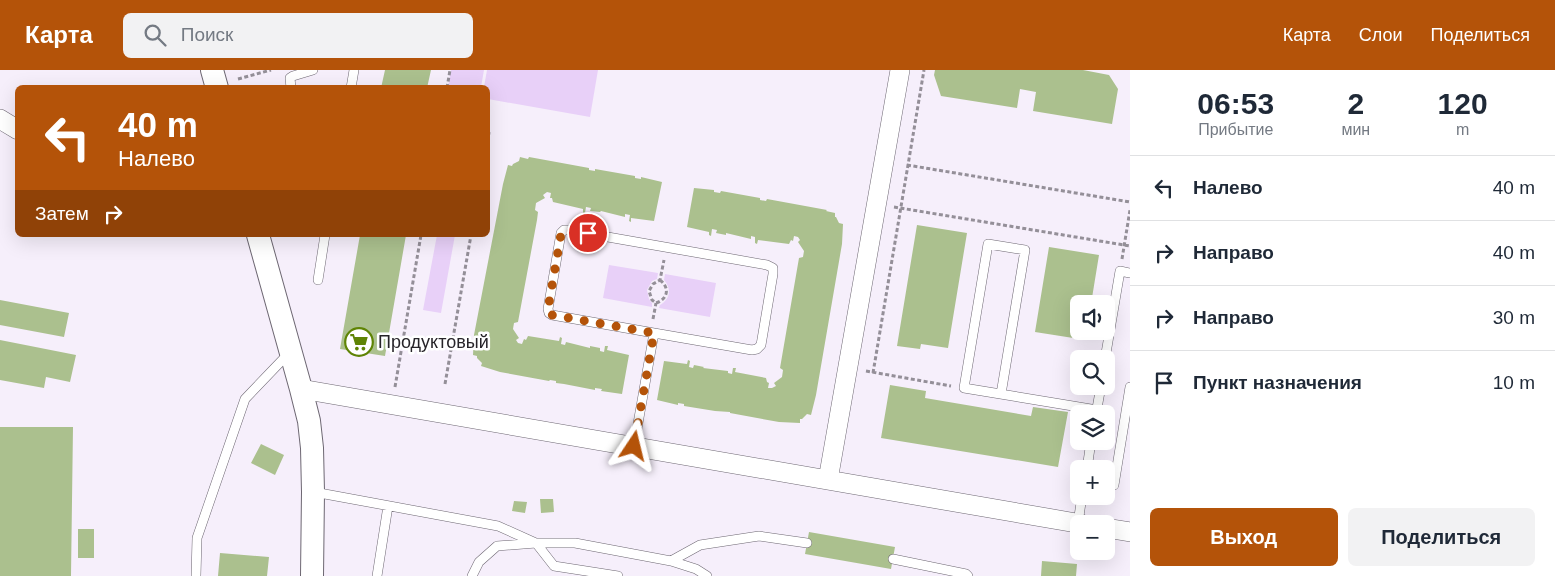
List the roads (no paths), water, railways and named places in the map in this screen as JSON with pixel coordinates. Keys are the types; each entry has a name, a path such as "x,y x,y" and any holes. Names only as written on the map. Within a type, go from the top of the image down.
{"street":[{"path":"212,70 216,85"},
{"path":"828,480 900,70"},
{"path":"0,118 15,128"},
{"path":"259,237 309,420 314,492 312,576"},
{"path":"302,389 1070,521"},
{"path":"1115,530 1130,532"}],"lane":[{"path":"291,85 290,78 313,70"},
{"path":"352,85 354,70"},
{"path":"564,230 767,264 772,268 773,274 761,345 757,349 752,350 654,333 549,313 548,309 561,234 564,230"},
{"path":"318,280 326,237"},
{"path":"1001,394 1025,250 988,244 964,388 1070,407"},
{"path":"1107,350 1120,271 1130,273"},
{"path":"634,446 654,333"},
{"path":"196,576 197,538 245,399 291,351"},
{"path":"1115,479 1130,387"},
{"path":"314,492 498,526 536,543 554,566 618,576"},
{"path":"377,576 388,506"},
{"path":"671,561 700,545 759,536 807,543"},
{"path":"472,576 479,562 497,546 536,543 575,543 671,561 696,569 707,576"},
{"path":"893,559 966,574 968,576"}],"place":[{"name":"Продуктовый","path":"359,342"}]}
